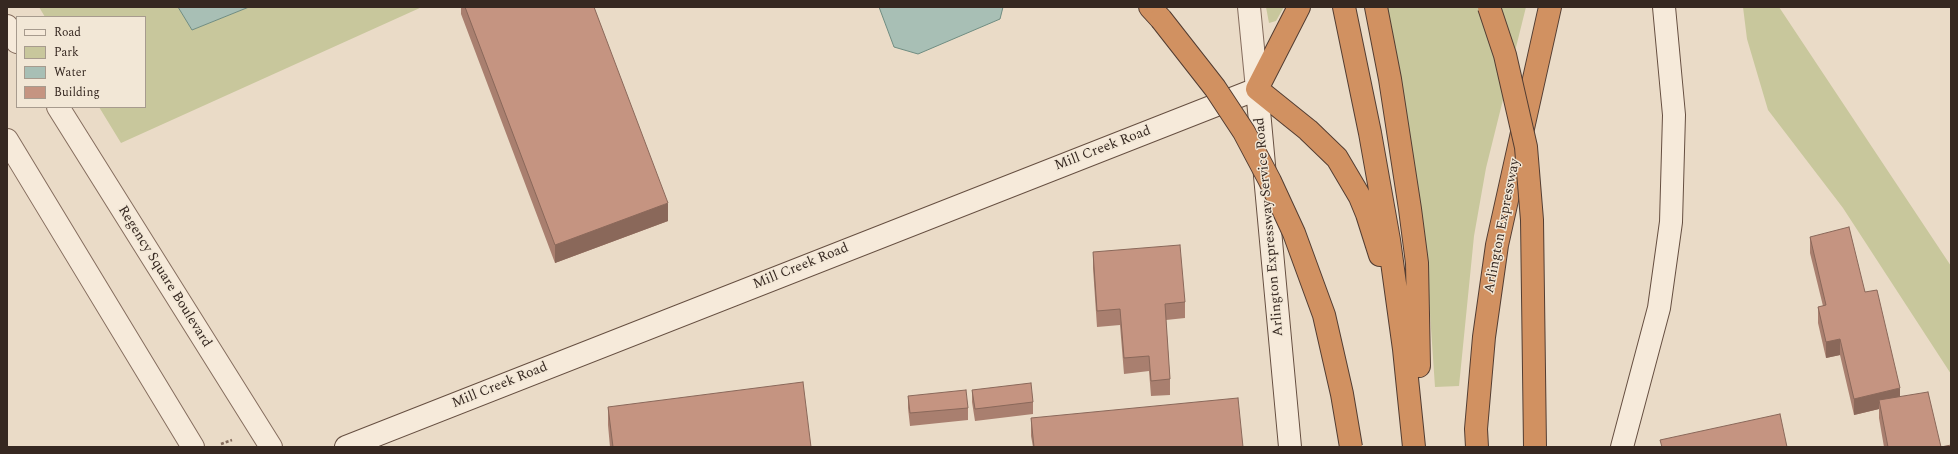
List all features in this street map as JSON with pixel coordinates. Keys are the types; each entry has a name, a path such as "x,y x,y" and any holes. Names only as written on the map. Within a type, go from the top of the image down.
{"highway":[{"path":"1299,7 1257,89 1322,142 1337,158 1353,183 1367,214 1385,271 1404,349"},
{"path":"1344,7 1373,148 1389,240 1404,349 1414,447"},
{"path":"1376,7 1397,122 1417,263 1420,447"},
{"path":"1489,7 1505,55 1526,147 1532,220 1535,447"},
{"name":"Arlington Expressway","path":"1477,447 1476,429 1484,337 1497,245 1550,7"},
{"path":"1155,13 1215,88 1244,132 1270,181 1288,220 1324,315 1342,394 1351,447"}],"street":[{"name":"Arlington Expressway Service Road","path":"1249,7 1290,447"},
{"path":"1622,447 1659,308 1670,222 1674,115 1664,7"},
{"path":"7,26 16,40"},
{"name":"Mill Creek Road","path":"346,447 1257,89"},
{"name":"Regency Square Boulevard","path":"59,108 271,447"},
{"path":"7,140 193,447"}],"path":[{"path":"221,444 232,440"}],"green space":[{"path":"39,7 178,7 192,30 249,7 422,7 121,143 100,108 146,108 146,16 44,16"},
{"path":"1266,7 1284,7 1276,21 1269,23"},
{"path":"1385,7 1526,7 1486,168 1474,236 1459,386 1435,387 1428,284"},
{"path":"1743,7 1779,7 1951,266 1951,374 1843,208 1768,110 1747,39"}],"water":[{"path":"178,7 249,7 192,30"},
{"path":"879,7 1003,7 1000,19 918,54 894,47"}],"building":[{"path":"465,7 594,7 668,203 555,245"},
{"path":"1849,227 1865,292 1877,290 1900,388 1854,399 1840,339 1826,342 1818,307 1826,305 1810,237"},
{"path":"1180,245 1185,302 1165,304 1170,379 1151,381 1149,356 1124,358 1120,309 1097,311 1093,252"},
{"path":"803,382 811,447 613,447 608,407"},
{"path":"1031,383 1033,402 975,409 972,390"},
{"path":"966,390 968,408 910,413 908,396"},
{"path":"1928,392 1941,447 1888,447 1879,400"},
{"path":"1238,398 1243,447 1034,447 1031,418"},
{"path":"1780,414 1787,447 1662,447 1660,440"}]}
